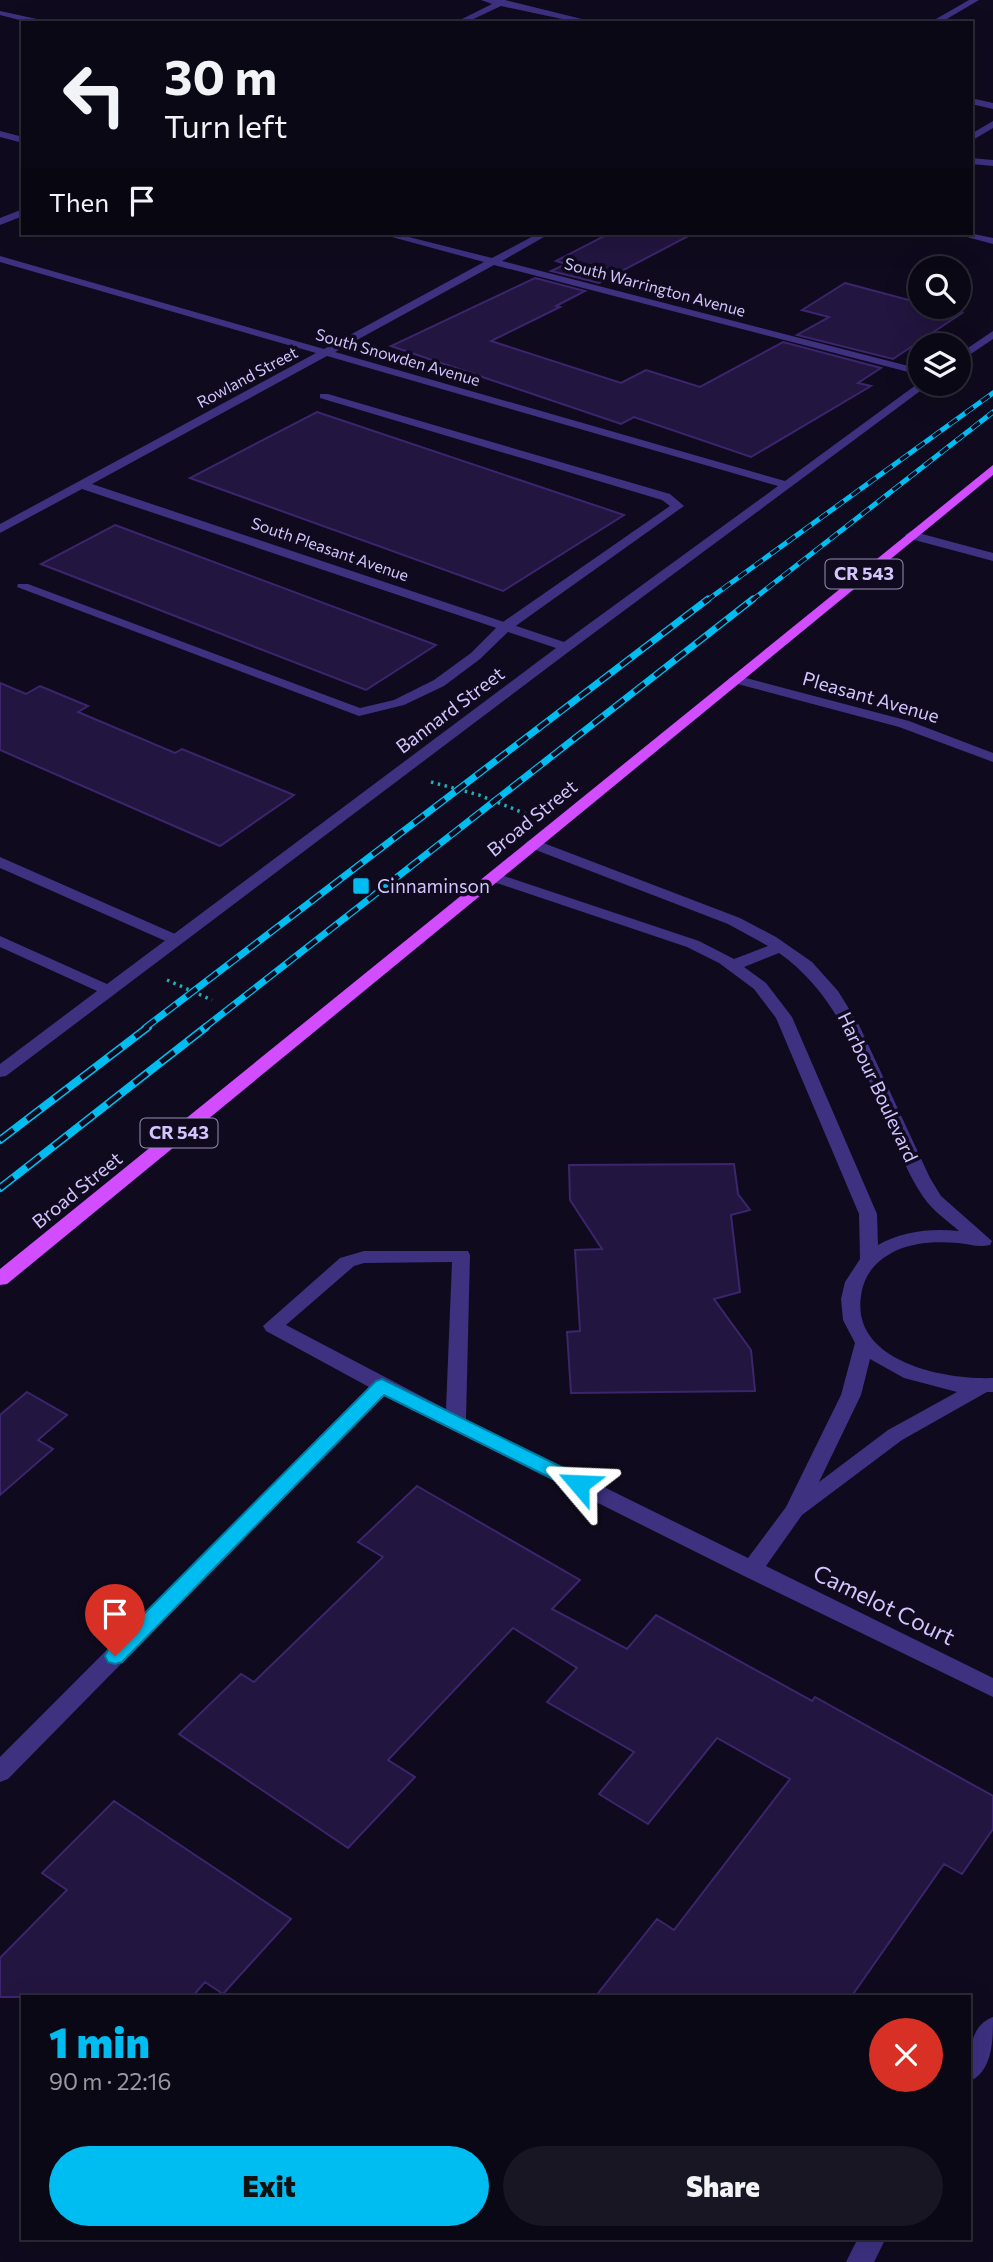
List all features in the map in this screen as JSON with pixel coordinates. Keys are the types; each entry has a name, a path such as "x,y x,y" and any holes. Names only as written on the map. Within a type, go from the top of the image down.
{"main road":[{"name":"Broad Street","path":"0,1279 993,469"}],"street":[{"path":"485,0 585,21"},
{"path":"937,21 975,0"},
{"path":"462,21 503,2"},
{"path":"0,13 34,21"},
{"path":"973,102 993,106"},
{"path":"973,137 993,124"},
{"path":"0,134 21,139"},
{"path":"973,161 993,163"},
{"path":"0,222 21,213"},
{"name":"South Warrington Avenue","path":"390,235 908,369"},
{"name":"Rowland Street","path":"0,529 542,235"},
{"path":"966,235 993,241"},
{"name":"South Snowden Avenue","path":"0,259 787,485"},
{"path":"971,350 993,334"},
{"path":"23,587 359,712 382,711 410,701 488,647 505,627 678,506 666,496 324,396"},
{"name":"Bannard Street","path":"0,1072 566,647 908,396"},
{"name":"South Pleasant Avenue","path":"82,485 566,647"},
{"path":"911,536 993,557"},
{"name":"Pleasant Avenue","path":"735,679 904,724 993,758"},
{"name":"Harbour Boulevard","path":"533,844 734,921 806,965 832,994 851,1025 921,1179 935,1200 988,1243"},
{"path":"0,862 176,940"},
{"path":"493,877 693,944 732,965 760,986 785,1017 868,1214 869,1259 851,1286 853,1321 874,1351 910,1374 952,1385 988,1386"},
{"path":"0,941 109,991"},
{"path":"732,965 780,947"},
{"name":"Harbour Boulevard","path":"869,1259 883,1249 910,1239 945,1236 988,1243"},
{"name":"Camelot Court","path":"456,1422 461,1255 364,1257 347,1262 273,1326 382,1386 993,1688"},
{"path":"751,1570 794,1511 851,1395 866,1342"},
{"path":"0,1772 382,1386"},
{"path":"794,1511 895,1435 988,1386"},
{"path":"971,2067 993,2028"},
{"path":"859,2262 872,2240"}],"path":[{"path":"401,771 479,795"},
{"path":"139,968 212,1000"}],"building":[{"path":"606,235 690,235 599,283 551,271 566,264 556,261"},
{"path":"535,278 585,291 556,306 560,307 491,341 621,383 646,370 700,387 783,342 881,368 858,383 871,386 751,457 634,417 621,424 391,346"},
{"path":"845,283 908,300 908,319 953,319 932,333 908,333 908,349 893,359 797,335 829,317 802,310"},
{"path":"317,412 624,515 503,591 190,478"},
{"path":"115,525 436,645 366,690 41,564"},
{"path":"0,683 26,694 40,686 88,706 78,712 175,753 182,749 294,795 220,846 0,750"},
{"path":"734,1164 738,1194 750,1210 731,1215 740,1292 714,1299 751,1350 755,1391 571,1393 567,1332 580,1331 575,1250 602,1249 570,1200 569,1165"},
{"path":"27,1392 67,1415 38,1440 53,1449 0,1495 0,1415"},
{"path":"417,1486 580,1580 552,1609 627,1649 656,1615 812,1701 815,1697 993,1796 993,1829 962,1874 944,1864 852,1995 597,1995 657,1919 674,1930 790,1779 717,1738 648,1824 599,1794 634,1752 547,1702 577,1668 513,1628 388,1760 415,1777 348,1848 179,1734 241,1674 254,1682 383,1557 358,1542"},
{"path":"114,1801 291,1919 223,1994 205,1982 194,1995 0,1997 0,1958 67,1890 42,1873"}],"railway":[{"path":"706,601 993,393"},
{"path":"751,601 993,412"},
{"path":"145,1028 708,599"},
{"path":"204,1028 753,599"},
{"path":"0,1140 148,1027"},
{"path":"0,1188 206,1027"}],"place":[{"name":"Cinnaminson","path":"361,886"}],"route":[{"path":"115,1656 382,1386 579,1484"}]}
